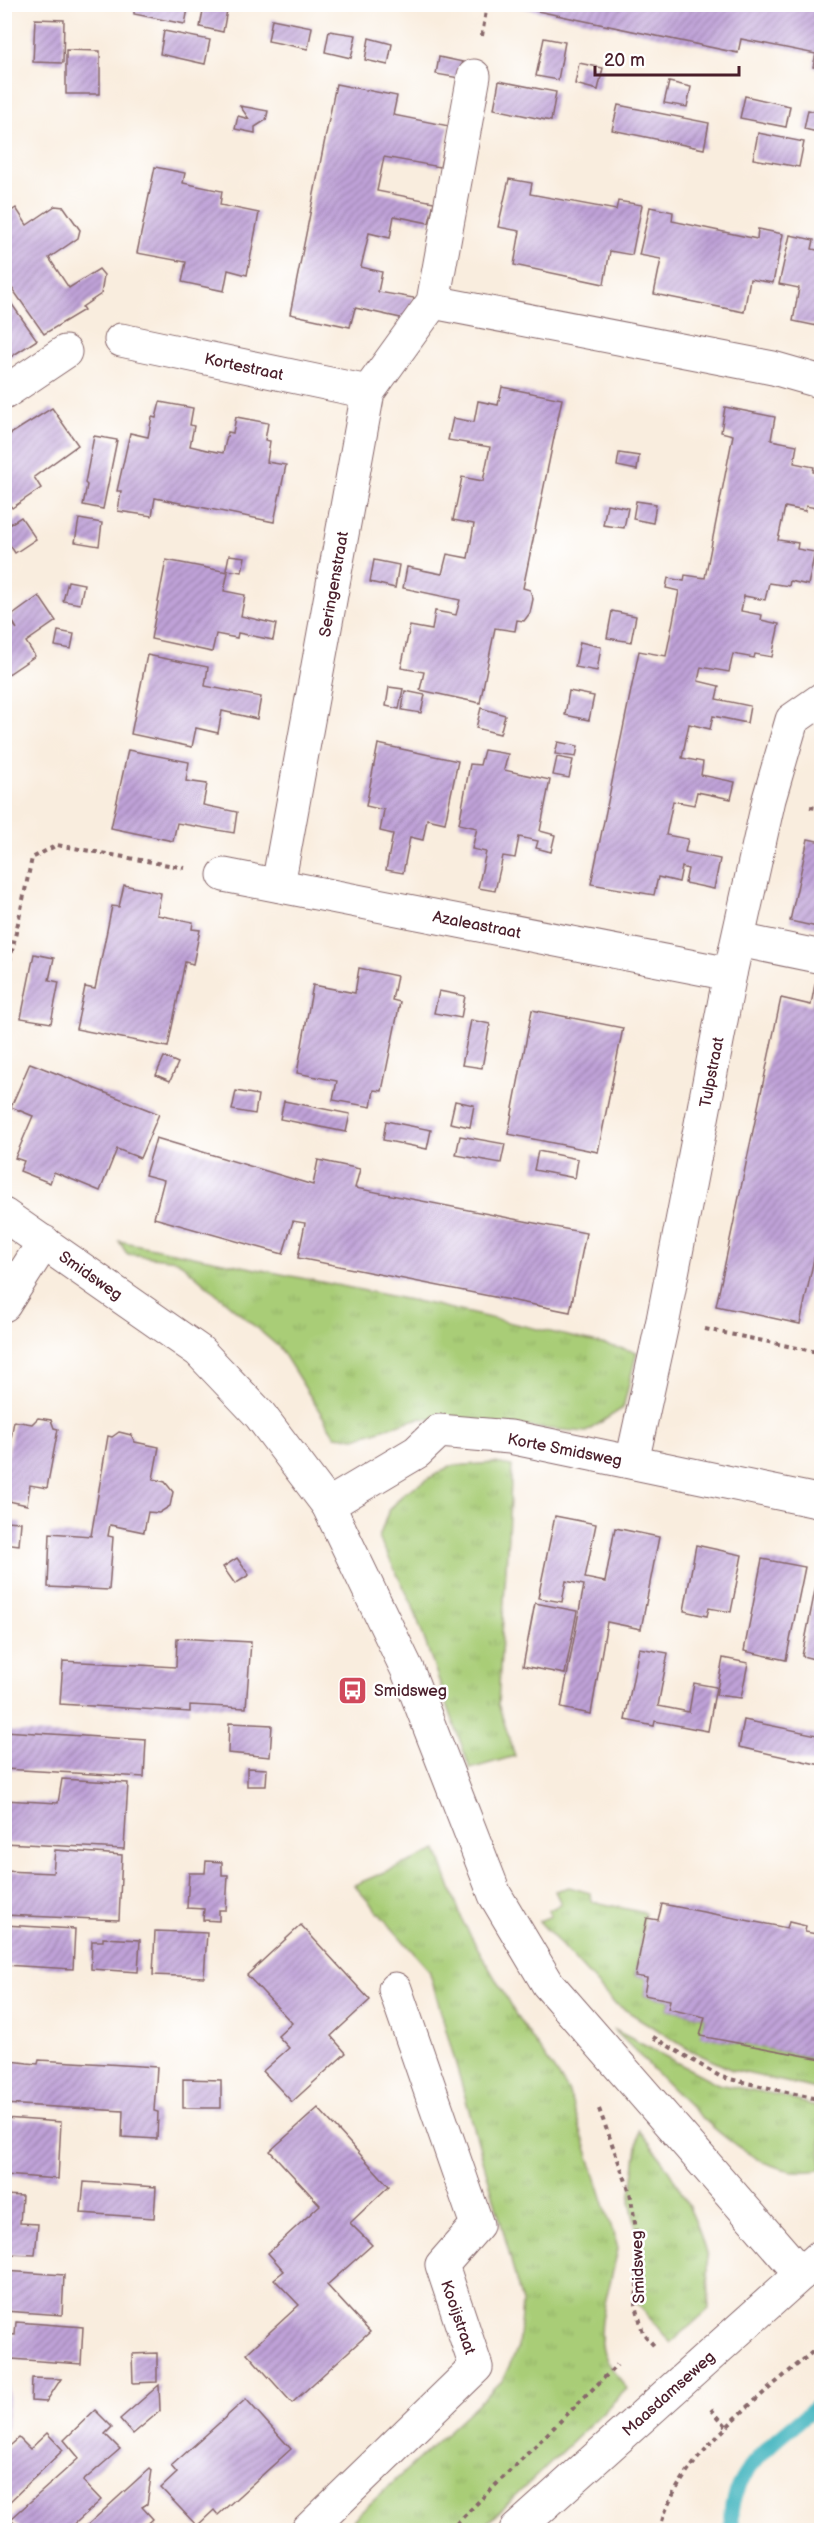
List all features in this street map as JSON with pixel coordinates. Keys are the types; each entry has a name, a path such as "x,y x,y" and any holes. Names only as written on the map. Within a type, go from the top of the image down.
{"street":[{"name":"Seringenstraat","path":"278,885 368,392 433,302 474,76"},
{"path":"433,302 773,368 822,382"},
{"name":"Kortestraat","path":"121,340 368,392"},
{"path":"4,393 65,352"},
{"name":"Tulpstraat","path":"632,1462 663,1320 730,974 769,799 792,720 822,699"},
{"name":"Azaleastraat","path":"224,875 730,974"},
{"path":"739,940 822,957"},
{"name":"Smidsweg","path":"4,1215 199,1351 260,1415 328,1505 407,1669 495,1895 548,1984 811,2265"},
{"path":"4,1305 44,1242"},
{"name":"Korte Smidsweg","path":"328,1505 417,1452 439,1431 510,1437 822,1502"},
{"name":"Kooijstraat","path":"308,2530 476,2367 442,2265 477,2225 395,1989"},
{"name":"Maasdamseweg","path":"530,2526 684,2379 811,2265"}],"path":[{"path":"4,988 32,858 57,845 224,875"},
{"path":"663,1320 822,1353"},
{"path":"652,2036 721,2077 822,2100"},
{"name":"Smidsweg","path":"598,2107 630,2192 639,2248 636,2306 643,2333 727,2427"},
{"path":"660,2530 668,2505 676,2490 727,2427 822,2344"},
{"path":"450,2530 617,2365"}],"green space":[{"path":"119,1241 430,1304 637,1352 623,1408 586,1432 419,1418 355,1438 335,1436 280,1348 177,1260 127,1254"},
{"path":"495,1463 512,1466 498,1704 515,1756 470,1769 412,1604 379,1538 388,1512 404,1493 450,1466"},
{"path":"437,1850 463,1922 516,2015 568,2090 618,2248 605,2301 601,2329 604,2354 627,2389 480,2530 342,2530 502,2381 518,2347 522,2303 429,1970 354,1885"},
{"path":"569,1887 590,1893 591,1901 645,1913 635,1976 647,1978 644,1995 670,2000 668,2009 705,2017 701,2036 821,2059 821,2090 732,2070 688,2049 614,2003 539,1921 551,1916 548,1911 561,1904 555,1891"},
{"path":"613,2029 718,2084 778,2095 821,2108 821,2170 794,2171 770,2165 746,2152 697,2113"},
{"path":"639,2130 679,2187 695,2220 706,2253 709,2309 671,2343 636,2302 640,2244 630,2202"}],"building":[{"path":"134,4 189,4 185,24 134,14"},
{"path":"504,4 822,4 822,69 813,67 816,54 741,39 738,53"},
{"path":"204,5 227,10 223,32 200,27"},
{"path":"35,19 64,20 63,63 33,62"},
{"path":"272,19 312,27 308,49 268,41"},
{"path":"164,31 210,40 205,64 160,54"},
{"path":"329,31 356,35 351,58 325,52"},
{"path":"369,38 392,44 388,65 365,60"},
{"path":"544,38 565,42 558,80 536,76"},
{"path":"66,50 100,51 100,94 66,94"},
{"path":"439,57 463,62 459,78 436,74"},
{"path":"579,63 603,68 598,90 575,84"},
{"path":"499,81 556,92 551,121 494,109"},
{"path":"669,82 691,87 687,107 664,103"},
{"path":"336,84 397,96 393,115 449,126 440,167 384,157 377,191 434,202 429,223 394,216 390,238 369,233 361,267 382,272 378,292 414,298 410,320 355,308 350,327 290,314"},
{"path":"745,96 790,106 786,127 740,118"},
{"path":"618,105 709,123 704,149 612,130"},
{"path":"240,106 268,111 266,120 255,127 255,133 235,129 238,116 249,119"},
{"path":"808,110 822,113 822,133 804,129"},
{"path":"758,133 804,142 799,167 753,159"},
{"path":"155,167 185,173 183,183 222,191 220,205 259,213 247,275 228,270 224,291 182,282 186,262 137,253"},
{"path":"509,179 532,183 530,194 616,210 618,201 642,205 632,255 610,251 604,284 514,265 520,231 498,227"},
{"path":"55,206 64,207 80,230 78,238 49,258 69,288 99,269 104,275 101,294 82,307 84,310 44,334 4,277 4,216 16,208 27,225"},
{"path":"650,207 673,212 672,221 757,239 758,229 783,234 773,283 750,279 744,312 654,294 661,259 639,255"},
{"path":"790,235 814,240 812,249 822,251 822,327 793,321 799,288 779,284"},
{"path":"4,293 37,340 6,360 4,358"},
{"path":"502,387 562,399 523,588 530,590 533,599 530,613 524,621 517,620 515,631 495,628 480,703 420,690 424,672 401,668 410,626 432,630 435,611 456,615 460,600 403,588 407,567 442,574 447,554 468,558 474,524 453,520 462,477 483,481 490,447 448,440 453,418 474,422 478,401 498,405"},
{"path":"160,402 193,408 190,425 194,426 190,446 207,450 223,453 228,432 233,433 236,417 268,423 265,440 270,441 267,462 286,465 274,522 155,498 152,516 118,511 121,491 117,491 130,433 148,437 152,417 156,418"},
{"path":"725,407 775,417 771,440 797,445 794,463 814,467 813,472 822,474 822,509 806,506 805,511 785,507 778,540 798,543 797,549 815,552 808,585 790,581 789,586 769,583 765,600 744,596 741,611 762,615 761,620 779,624 772,657 755,654 754,658 733,654 729,672 701,667 698,681 719,686 716,699 750,706 747,723 713,716 710,729 689,724 682,758 703,762 701,775 735,782 731,799 697,792 694,805 673,801 666,835 688,839 685,852 720,859 714,889 685,883 688,869 682,867 679,882 658,877 654,895 591,884 639,651 666,656 679,591 666,588 668,578 684,581 685,575 705,578 733,435 721,432"},
{"path":"52,408 78,445 34,477 41,488 12,508 4,497 4,438"},
{"path":"94,436 117,440 103,509 83,505"},
{"path":"619,453 639,456 637,470 617,466"},
{"path":"636,501 656,504 653,523 633,519"},
{"path":"607,504 628,508 624,528 603,525"},
{"path":"21,517 36,539 15,553 4,536 4,528"},
{"path":"79,519 102,523 99,546 75,542"},
{"path":"229,555 245,557 242,572 226,570"},
{"path":"166,560 228,572 224,591 245,595 241,616 276,624 273,640 238,633 237,638 216,634 212,652 151,639"},
{"path":"374,560 399,565 395,588 370,582"},
{"path":"68,581 84,584 80,604 63,601"},
{"path":"39,596 56,621 26,642 35,656 7,675 4,671 4,611 17,629 10,617"},
{"path":"612,611 636,616 631,642 607,638"},
{"path":"58,631 74,634 71,649 55,646"},
{"path":"580,642 601,647 597,671 575,667"},
{"path":"147,655 208,667 205,686 261,697 257,719 222,711 218,733 196,728 192,747 131,734"},
{"path":"389,687 403,689 399,709 386,706"},
{"path":"405,691 425,695 421,713 402,710"},
{"path":"569,691 594,696 589,720 565,715"},
{"path":"481,708 505,715 500,734 476,728"},
{"path":"558,742 578,746 576,757 555,754"},
{"path":"378,744 458,761 445,823 427,819 423,840 410,837 403,873 386,870 393,834 380,831 384,810 366,806"},
{"path":"128,750 189,762 186,781 207,784 203,805 237,812 234,833 177,823 173,841 111,828"},
{"path":"484,750 508,754 504,770 550,780 540,831 555,835 551,852 536,848 538,841 519,837 515,858 503,856 495,891 478,888 486,852 472,849 477,828 459,824 470,764 480,765"},
{"path":"557,757 573,760 569,778 553,775"},
{"path":"808,839 822,842 822,928 790,921"},
{"path":"124,885 161,893 157,915 193,922 192,929 200,930 193,964 185,962 168,1047 76,1029 85,987 95,989 112,906 119,907"},
{"path":"34,954 54,958 49,980 59,982 51,1023 21,1018"},
{"path":"359,968 397,976 392,1000 400,1002 382,1091 374,1090 371,1107 333,1100 337,1081 297,1073 313,985 355,993"},
{"path":"815,984 822,985 822,1221 800,1324 716,1306 781,998 811,1005"},
{"path":"439,991 465,996 461,1018 434,1013"},
{"path":"532,1010 623,1028 598,1152 508,1134"},
{"path":"471,1020 490,1024 482,1068 462,1065"},
{"path":"164,1057 178,1063 170,1081 156,1075"},
{"path":"30,1063 159,1114 140,1158 117,1149 100,1191 54,1172 50,1183 20,1171 24,1161 15,1158 33,1116 11,1107"},
{"path":"236,1091 258,1095 255,1114 232,1110"},
{"path":"284,1101 350,1114 346,1132 280,1119"},
{"path":"455,1101 474,1105 470,1127 450,1123"},
{"path":"386,1121 431,1130 427,1149 383,1140"},
{"path":"460,1136 505,1144 501,1163 456,1155"},
{"path":"156,1138 313,1185 318,1160 360,1169 355,1188 586,1233 570,1312 298,1258 305,1223 293,1221 283,1254 154,1218 164,1180 145,1175"},
{"path":"538,1151 578,1159 575,1178 534,1170"},
{"path":"38,1418 51,1420 54,1428 58,1429 47,1488 30,1485 27,1505 4,1500 4,1477 14,1421 32,1424"},
{"path":"119,1432 131,1435 135,1442 159,1447 153,1479 165,1482 173,1492 170,1506 159,1513 148,1512 144,1532 110,1525 108,1536 113,1537 109,1590 48,1587 50,1533 91,1536 108,1436 112,1437"},
{"path":"555,1516 596,1524 585,1578 605,1582 615,1528 659,1537 641,1629 607,1622 591,1714 561,1708 584,1585 566,1581 562,1602 538,1598"},
{"path":"4,1521 21,1522 19,1545 4,1543"},
{"path":"696,1545 742,1555 731,1612 709,1608 707,1616 684,1611"},
{"path":"237,1558 249,1575 235,1584 223,1567"},
{"path":"762,1559 805,1567 786,1660 744,1651"},
{"path":"819,1570 822,1570 822,1661 802,1656"},
{"path":"535,1603 577,1611 565,1674 523,1666"},
{"path":"177,1638 251,1642 246,1708 190,1705 190,1712 60,1704 63,1661 176,1667"},
{"path":"639,1648 668,1653 658,1706 689,1712 694,1683 716,1687 708,1731 655,1721 654,1726 625,1720"},
{"path":"723,1658 748,1663 741,1698 716,1695"},
{"path":"744,1720 822,1736 821,1765 739,1747"},
{"path":"229,1723 272,1725 270,1757 228,1753"},
{"path":"4,1731 146,1740 144,1777 4,1769"},
{"path":"247,1768 267,1769 266,1786 247,1786"},
{"path":"62,1779 128,1783 124,1849 4,1843 4,1800 58,1803"},
{"path":"55,1850 122,1855 119,1920 4,1915 4,1871 53,1873"},
{"path":"206,1861 222,1862 222,1875 228,1875 226,1910 219,1910 219,1921 203,1920 204,1909 187,1908 189,1873 205,1873"},
{"path":"662,1904 787,1928 789,1922 806,1926 805,1932 822,1935 822,2059 700,2036 705,2017 668,2009 670,2000 644,1995 647,1978 635,1976 647,1918 658,1920"},
{"path":"4,1925 75,1929 73,1969 4,1965"},
{"path":"301,1925 370,2000 331,2036 346,2053 292,2102 263,2071 289,2048 278,2036 292,2023 247,1975"},
{"path":"155,1931 207,1933 204,1977 153,1975"},
{"path":"103,1938 140,1940 138,1972 91,1969 92,1941 103,1941"},
{"path":"4,2060 38,2064 39,2060 157,2067 154,2111 158,2112 157,2139 122,2137 123,2111 4,2104"},
{"path":"183,2079 221,2080 221,2108 183,2108"},
{"path":"318,2108 389,2186 350,2223 372,2245 327,2285 370,2332 292,2403 247,2353 299,2305 274,2279 284,2271 268,2253 320,2205 270,2151"},
{"path":"4,2118 61,2122 58,2179 4,2175"},
{"path":"84,2182 156,2187 154,2218 81,2213"},
{"path":"4,2195 22,2196 20,2223 38,2224 35,2255 4,2254"},
{"path":"4,2271 64,2275 62,2315 4,2311"},
{"path":"16,2322 83,2327 81,2364 12,2359 11,2376 4,2376 4,2334 15,2335"},
{"path":"157,2353 157,2382 133,2383 132,2354"},
{"path":"32,2378 61,2379 46,2402 31,2401"},
{"path":"4,2380 9,2380 7,2430 4,2429"},
{"path":"159,2385 160,2411 133,2434 120,2419"},
{"path":"246,2399 291,2449 218,2515 214,2510 197,2526 161,2488 177,2473 171,2466"},
{"path":"95,2410 112,2427 105,2434 120,2449 83,2481 101,2500 68,2530 22,2530 11,2519 79,2458 64,2440"},
{"path":"47,2433 63,2450 4,2507 4,2451 19,2438 30,2449"},
{"path":"150,2468 152,2470 147,2504 142,2507 153,2519 141,2530 82,2530"}],"waterway":[{"path":"732,2530 731,2509 736,2490 746,2473 774,2442 822,2402"}],"place":[{"name":"Smidsweg","path":"353,1690"}]}
